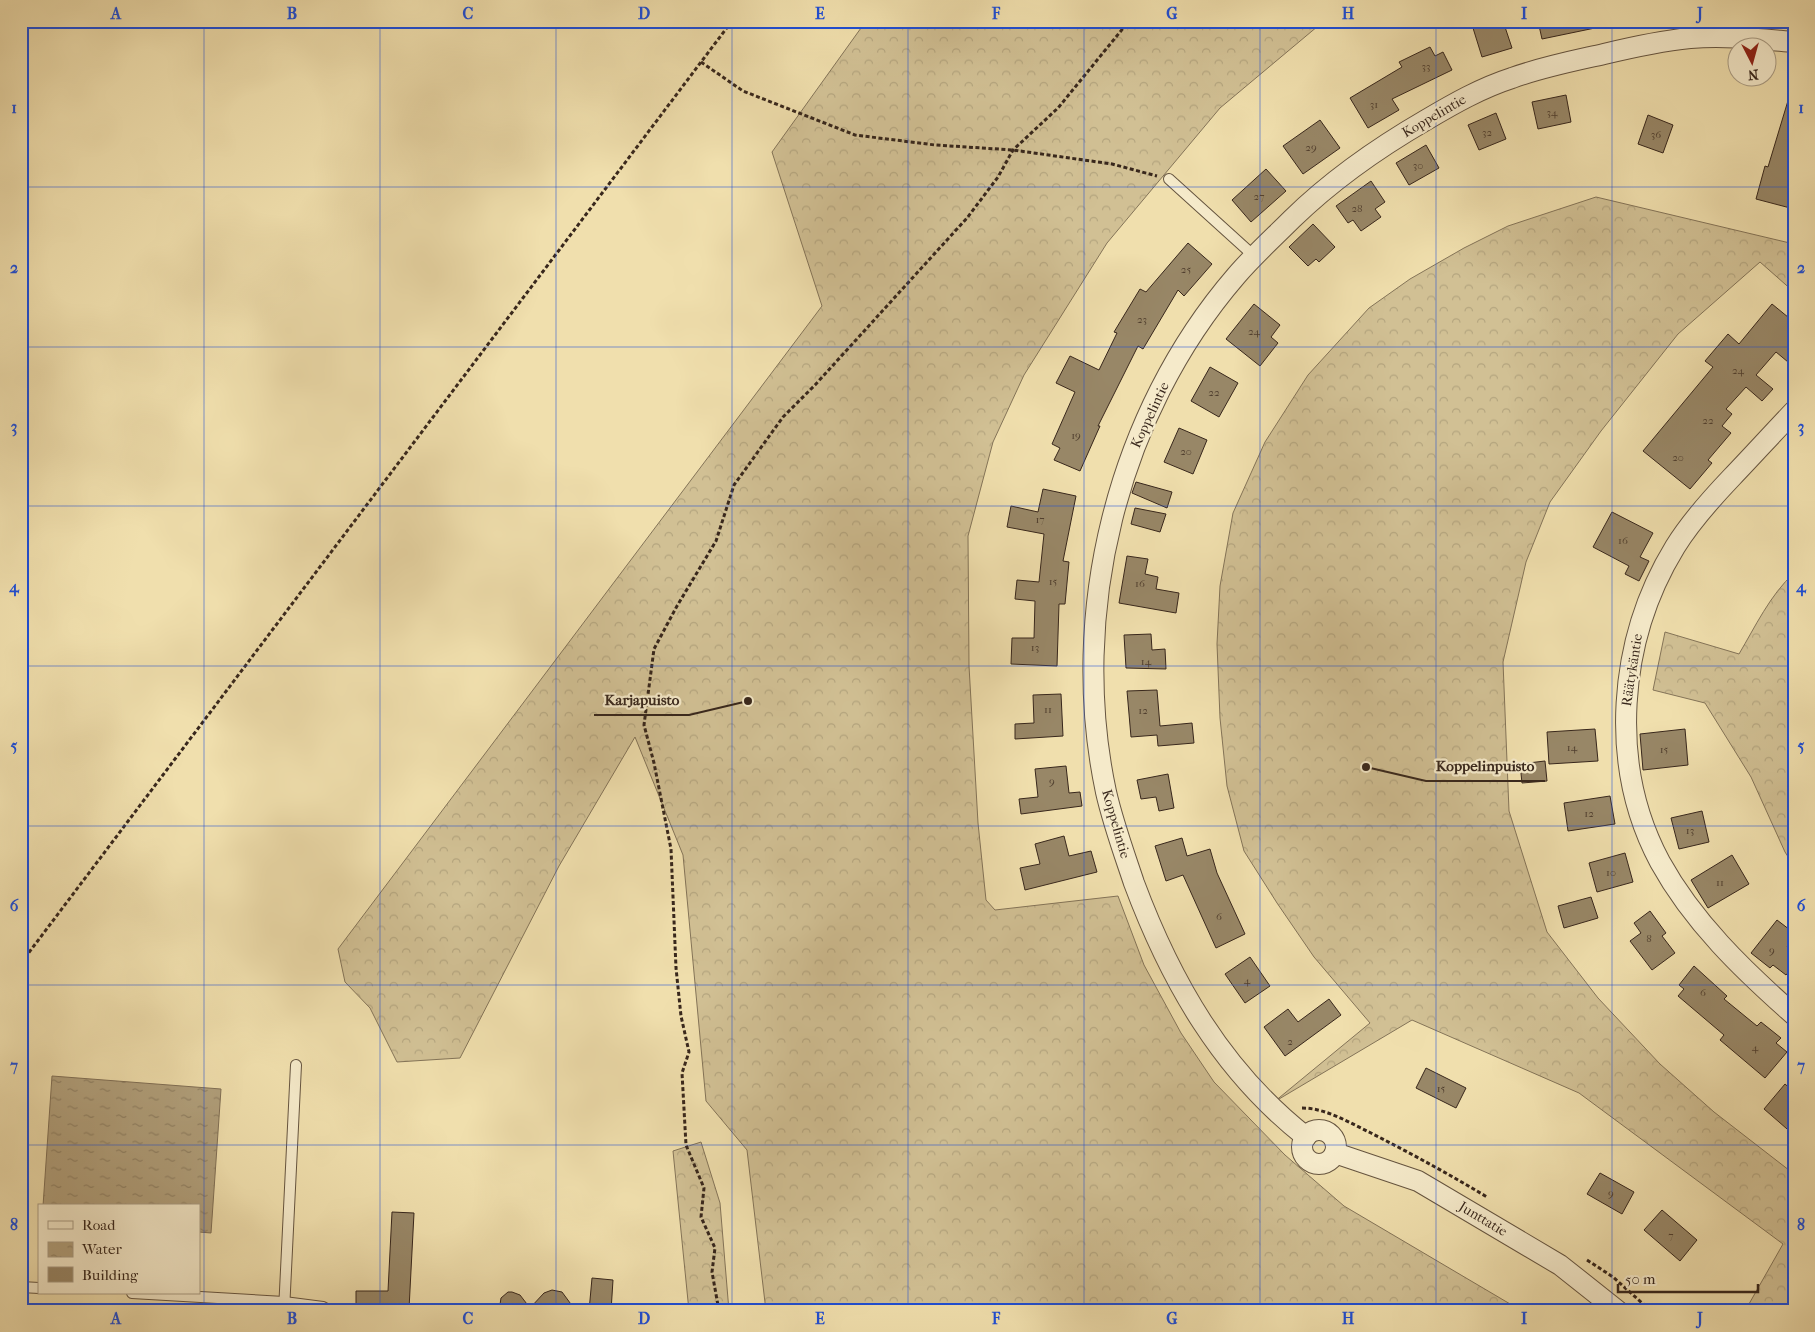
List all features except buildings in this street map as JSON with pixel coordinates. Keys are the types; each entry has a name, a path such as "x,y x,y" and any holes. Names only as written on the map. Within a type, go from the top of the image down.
{"street":[{"name":"Koppelintie","path":"1335,1153 1335,1142 1329,1134 1319,1130 1306,1137 1280,1116 1252,1088 1207,1031 1188,1001 1156,939 1123,851 1106,794 1094,702 1096,609 1101,568 1115,507 1133,451 1163,385 1210,310 1234,278 1309,202 1353,166 1385,144 1464,98 1510,78 1561,64 1644,45 1691,38 1740,37 1794,42"},
{"name":"Räätykäntie","path":"1794,410 1698,514 1675,548 1656,584 1639,627 1629,670 1626,741 1631,776 1644,829 1674,886 1717,940 1746,972 1794,1015"},
{"name":"Junttatie","path":"1335,1153 1376,1165 1418,1181 1560,1265 1618,1311"}],"lane":[{"path":"1168,179 1254,256"},
{"path":"284,1306 296,1065"},
{"path":"21,1287 38,1288"},
{"path":"144,1294 284,1306 323,1307 330,1311"}],"path":[{"path":"21,963 732,21"},
{"path":"719,1311 712,1272 715,1248 701,1217 704,1188 686,1145 682,1073 689,1052 681,1016 676,968 671,848 654,763 644,725 654,649 716,541 734,485 783,417 815,385 968,218 998,177 1013,150 1058,108 1129,21"},
{"path":"701,62 742,91 855,135 1013,150 1112,164 1168,179"}],"green space":[{"path":"866,21 1324,21 1220,108 1107,243 1024,375 993,442 968,536 969,666 978,823 986,900 995,910 1118,896 1144,965 1181,1033 1214,1082 1285,1155 1344,1206 1522,1311 766,1311 747,1150 706,1101 683,855 635,737 559,866 460,1058 397,1062 370,1008 345,982 338,949 822,306 772,152"},
{"path":"1596,197 1794,244 1794,292 1760,262 1678,334 1601,431 1550,502 1526,562 1503,662 1509,811 1547,932 1598,998 1660,1064 1714,1112 1794,1174 1794,1311 1745,1311 1783,1244 1579,1093 1412,1020 1274,1102 1370,1023 1314,957 1244,851 1227,786 1220,718 1217,644 1220,586 1233,513 1265,442 1308,375 1369,308 1410,279 1464,248 1508,226"},
{"path":"1794,573 1794,866 1785,852 1751,777 1705,703 1653,690 1665,632 1739,654 1770,601"},
{"path":"701,1142 720,1203 729,1311 689,1311 673,1151"}],"water":[{"path":"52,1076 221,1089 211,1233 200,1232 200,1204 43,1204"}],"place":[{"name":"Karjapuisto","path":"748,701"},
{"name":"Koppelinpuisto","path":"1366,767"}]}
